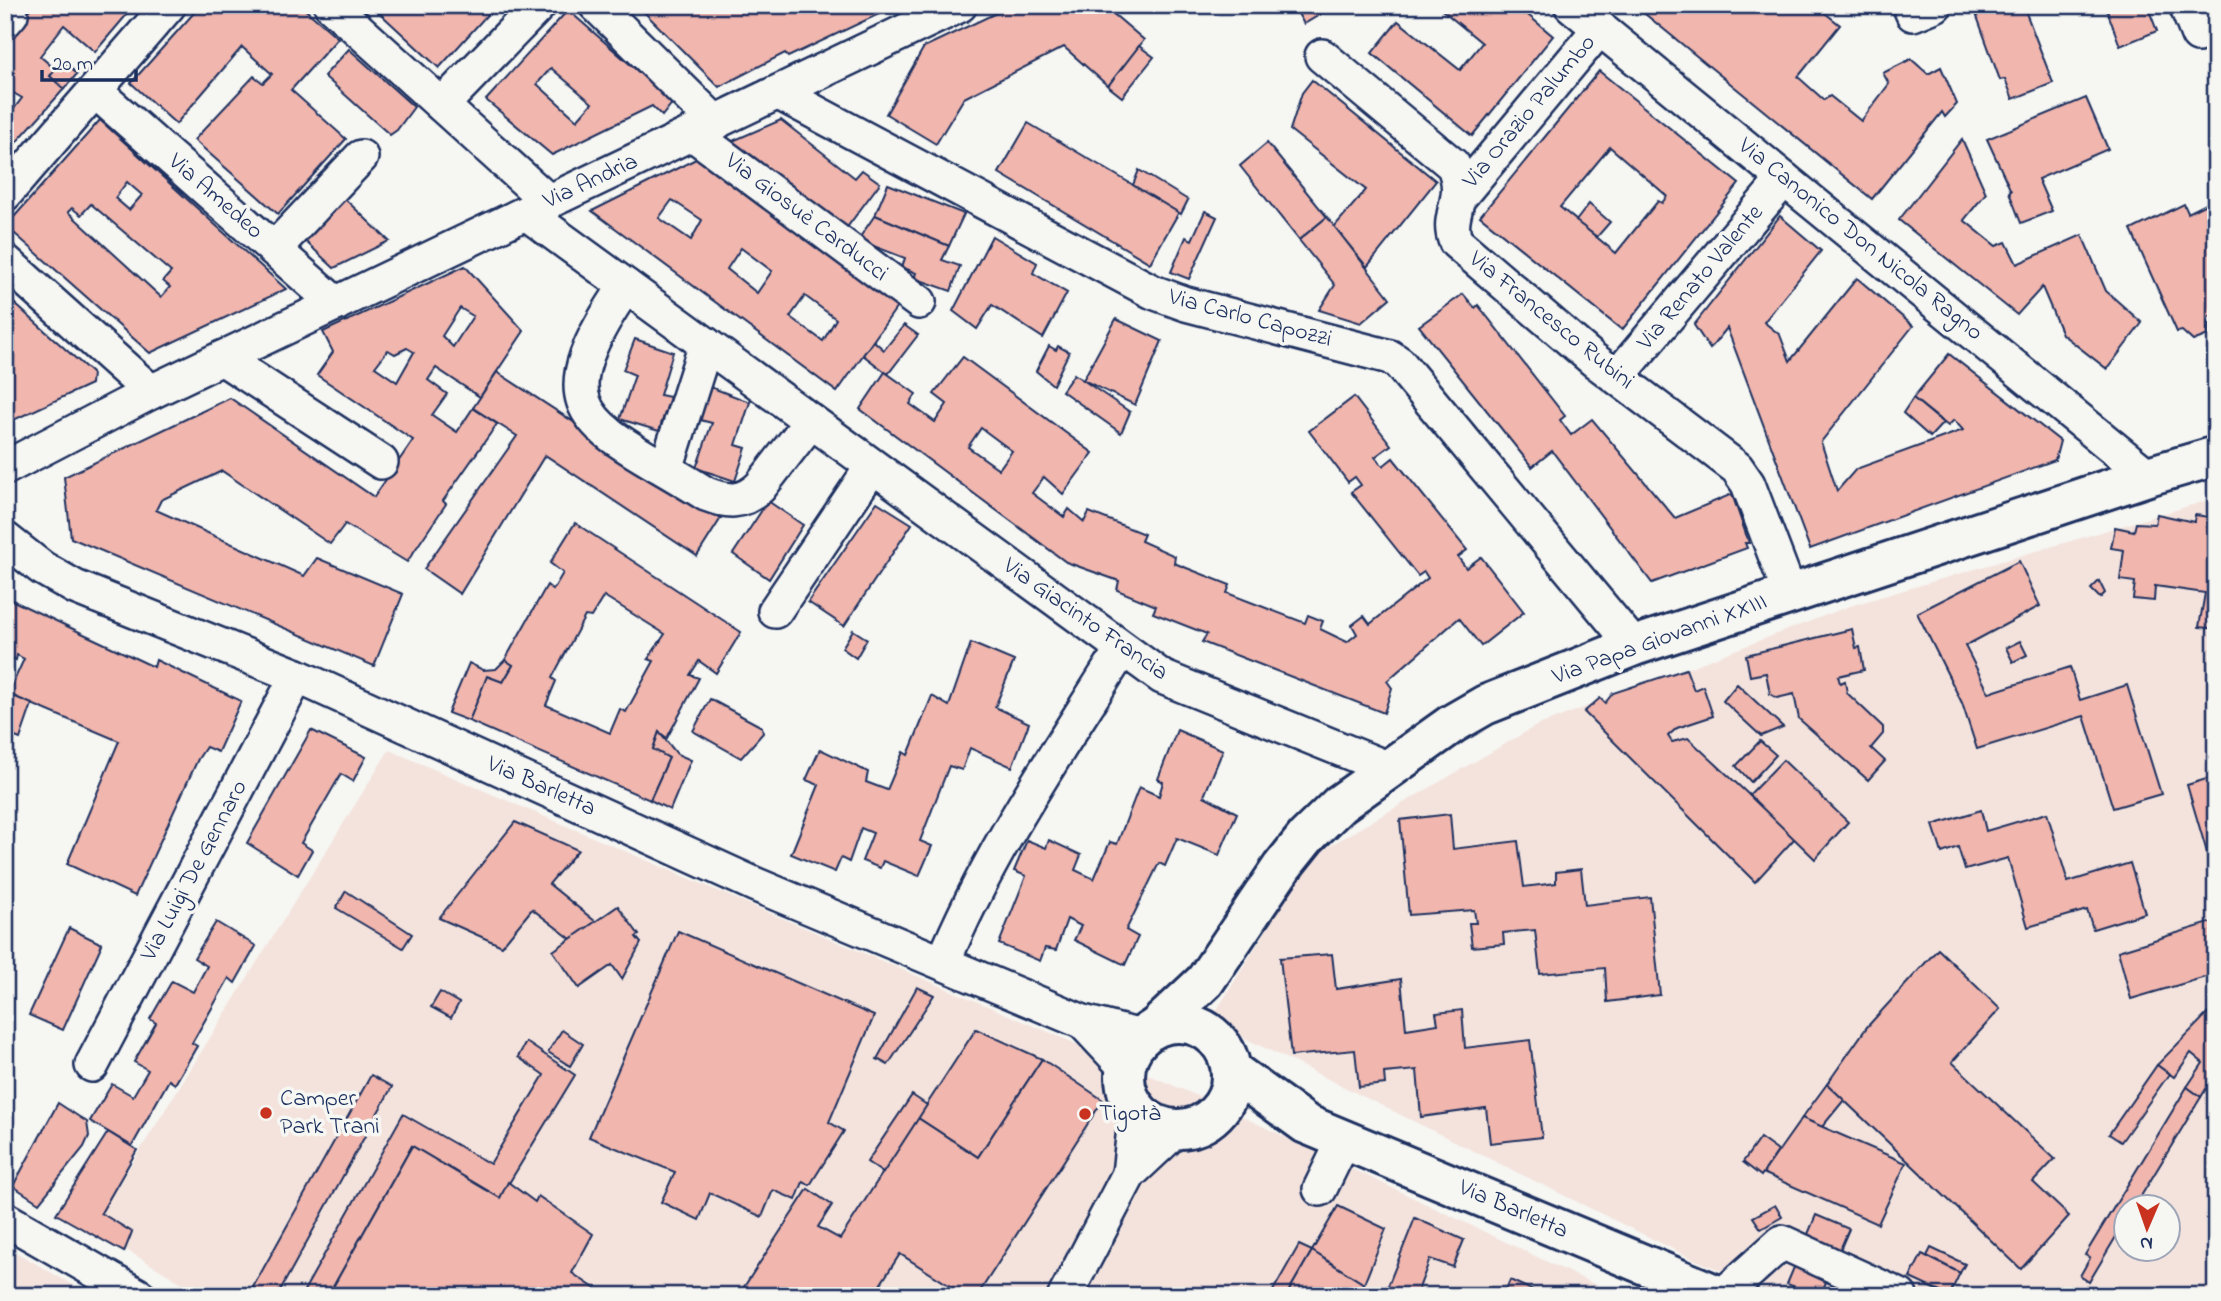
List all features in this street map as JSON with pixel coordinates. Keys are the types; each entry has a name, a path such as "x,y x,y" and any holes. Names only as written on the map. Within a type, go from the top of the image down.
{"main road":[{"name":"Via Papa Giovanni XXIII","path":"1141,1044 1205,981 1306,837 1340,804 1387,768 1485,705 1634,646 2148,476 2216,457"},
{"path":"1141,1044 1124,1083 1136,1110 1154,1124 1176,1130 1206,1122 1218,1112 1226,1100 1231,1071 1227,1054 1218,1040 1205,1030 1205,981"},
{"name":"Via Barletta","path":"1141,1044 1172,1023 1189,1024 1205,1030"},
{"name":"Via Barletta","path":"1231,1071 1306,1124 1721,1296"},
{"name":"Via Barletta","path":"1218,1112 1306,1124"}],"street":[{"path":"5,194 169,5"},
{"name":"Via Giacinto Francia","path":"331,5 442,105 538,207 626,286 1122,649 1162,677 1182,687 1387,768"},
{"path":"442,105 539,5"},
{"name":"Via Giosuè Carducci","path":"596,5 704,128 919,302"},
{"name":"Via Andria","path":"5,468 150,392 779,93 911,15 960,5"},
{"name":"Via Canonico Don Nicola Ragno","path":"1571,5 2148,476"},
{"name":"Via Orazio Palumbo","path":"1461,195 1600,29"},
{"path":"1322,56 1453,165 1459,177 1461,195"},
{"name":"Via Amedeo","path":"94,91 336,304"},
{"name":"Via Carlo Capozzi","path":"779,93 1153,292 1186,304 1390,357 1399,363 1634,646"},
{"path":"274,248 361,157"},
{"name":"Via Renato Valente","path":"1617,377 1784,179"},
{"name":"Via Francesco Rubini","path":"1461,195 1452,223 1456,242 1617,377 1737,468 1748,484 1790,594"},
{"path":"5,261 150,392"},
{"path":"626,286 590,345 580,374 579,393 591,420 705,494 724,500 738,500 750,496 760,487 810,421"},
{"path":"666,469 706,344"},
{"path":"222,358 380,462"},
{"path":"775,611 872,467"},
{"name":"Via Barletta","path":"5,539 42,568 75,587 297,676 754,884 1083,1023 1141,1044"},
{"path":"943,963 965,909 993,856 1122,649"},
{"name":"Via Luigi De Gennaro","path":"92,1065 297,676"},
{"path":"1129,1174 1136,1110"},
{"path":"1065,1296 1129,1174 1176,1130"},
{"path":"1320,1189 1344,1140"},
{"path":"5,1219 139,1296"},
{"path":"1721,1296 1782,1242 1900,1296"}],"shaded area":[{"path":"2216,498 2216,1296 1782,1296 1691,1258 1210,1021 1312,856 1536,726 1850,606"},
{"path":"389,750 1214,1103 1619,1296 204,1296 91,1229"},
{"path":"5,1246 92,1296 5,1296"}],"building":[{"path":"33,5 135,5 95,52 64,25 40,56 56,70 50,76 64,89 5,155 5,97 9,100 6,104 13,110 22,98 5,88 5,42"},
{"path":"201,5 300,5 338,38 291,90 346,139 278,214 194,140 254,76 263,83 272,74 242,47 176,124 131,83"},
{"path":"371,5 428,5 432,9 435,5 496,5 439,68"},
{"path":"637,5 869,5 879,14 788,57 785,53 719,87"},
{"path":"1013,5 1103,5 1144,40 1108,86 1064,47 964,98 936,144 886,114 924,47"},
{"path":"1293,5 1336,5 1304,24"},
{"path":"1436,5 1516,5 1553,36 1472,136 1372,53 1398,21 1460,70 1482,43"},
{"path":"1634,5 1815,5 1840,25 1798,77 1824,100 1830,96 1861,121 1889,84 1883,73 1911,59 1928,74 1941,67 1957,104 1945,117 1942,112 1872,199"},
{"path":"1989,5 2023,5 2053,83 2013,99 2005,79 2000,80 1975,11"},
{"path":"2105,5 2147,5 2157,31 2120,46"},
{"path":"568,10 673,102 662,116 652,106 552,155 486,100","holes":["551,68 592,103 577,120 537,84"]},
{"path":"1139,46 1154,57 1122,97 1108,86"},
{"path":"349,49 414,107 390,135 324,76"},
{"path":"63,61 77,74 64,89 50,76"},
{"path":"1599,71 1739,184 1622,330 1480,216","holes":["1610,147 1667,196 1662,203 1658,201 1616,253 1560,207"]},
{"path":"1312,80 1436,181 1367,267 1334,227 1366,190 1290,130 1302,93"},
{"path":"2086,98 2108,149 2038,179 2052,211 2021,223 2009,192 2011,191 1987,139"},
{"path":"100,120 286,289 150,353 6,226","holes":["127,182 142,195 129,210 115,198","91,204 171,272 163,281 170,287 161,297 68,212 72,208 81,215"]},
{"path":"781,120 855,178 862,170 880,183 845,230 728,143"},
{"path":"1028,123 1179,212 1150,263 999,173"},
{"path":"1962,139 1986,193 1964,220 1996,246 2006,242 2017,264 2082,235 2106,291 2142,323 2107,369 2062,334 2042,287 2017,315 1899,220"},
{"path":"1267,143 1327,217 1299,240 1240,166"},
{"path":"700,157 899,304 837,392 592,211","holes":["672,200 702,220 691,240 659,218","741,248 772,271 757,293 727,269","805,296 836,319 823,341 790,317"]},
{"path":"1139,170 1188,200 1181,214 1133,185"},
{"path":"888,184 964,214 949,246 875,215"},
{"path":"344,198 389,241 334,268 304,240"},
{"path":"2216,199 2216,314 2208,317 2208,335 2193,341 2182,331 2177,332 2131,230 2184,204 2188,213"},
{"path":"1589,204 1610,222 1597,237 1576,221"},
{"path":"1205,211 1217,217 1189,279 1171,272 1186,237 1192,240"},
{"path":"875,215 949,246 942,260 960,266 951,291 914,278 916,273 902,267 905,258 858,240"},
{"path":"1780,216 1821,251 1764,322 1780,335 1790,361 1857,278 1913,326 1821,442 1837,491 1856,469 1963,430 1954,420 1948,426 1913,398 1949,354 2060,441 2055,460 1810,549 1727,328 1710,349 1694,325"},
{"path":"1327,217 1390,298 1361,323 1319,310 1335,285 1299,240"},
{"path":"992,236 1037,263 1033,273 1067,293 1043,338 992,305 977,329 953,311"},
{"path":"465,266 524,331 480,397 436,368 428,380 447,394 432,415 457,432 473,408 497,424 443,501 446,504 407,562 345,524 330,544 222,471 161,500 156,510 304,576 317,558 403,594 374,666 71,538 64,477 230,398 374,497 413,440 317,375 333,352 323,332","holes":["460,308 473,316 453,347 442,336","407,348 414,352 397,382 375,367 388,350 395,354"]},
{"path":"1463,294 1475,308 1478,305 1565,416 1560,420 1571,435 1592,419 1675,518 1732,494 1749,543 1745,543 1747,548 1652,583 1552,451 1532,467 1419,326"},
{"path":"5,295 92,373 91,384 5,424"},
{"path":"1116,319 1162,341 1135,405 1083,380"},
{"path":"904,325 918,335 888,374 863,355 874,341 884,350"},
{"path":"635,339 673,352 660,395 670,397 659,431 620,419 635,375 623,370"},
{"path":"1049,346 1056,350 1058,346 1069,352 1053,385 1036,371"},
{"path":"963,357 1093,453 1063,494 1044,477 1032,493 1064,517 1069,509 1084,522 1089,512 1144,534 1141,541 1175,556 1174,563 1230,585 1227,593 1305,623 1308,615 1323,621 1320,629 1347,642 1357,634 1352,625 1364,616 1370,624 1428,578 1424,572 1418,576 1351,492 1361,485 1355,477 1348,482 1309,431 1354,397 1391,445 1375,457 1383,466 1393,458 1467,550 1458,557 1466,568 1481,557 1524,612 1481,646 1459,618 1387,681 1392,688 1384,713 1202,642 1207,634 1153,613 1156,606 1117,590 1119,581 1066,562 860,409 885,372 916,394 910,404 935,422 947,404 934,394","holes":["981,428 1012,451 999,469 968,447"]},
{"path":"497,372 721,518 697,556 545,455 460,594 424,569 517,436 473,408"},
{"path":"1074,374 1130,412 1121,433 1062,391"},
{"path":"710,387 750,402 736,445 746,448 735,481 696,468 712,423 700,420"},
{"path":"1913,398 1943,423 1930,437 1903,413"},
{"path":"768,501 803,525 769,579 733,554"},
{"path":"877,502 912,524 844,626 808,602"},
{"path":"2157,514 2194,522 2195,515 2216,518 2216,629 2199,627 2205,593 2155,586 2154,601 2133,599 2135,582 2120,580 2124,550 2111,548 2115,527 2134,531 2136,523 2155,524"},
{"path":"575,523 741,632 716,673 699,661 690,675 699,678 667,738 659,732 653,749 669,758 650,800 469,721 487,676 503,682 513,665 505,660 547,585 553,590 563,573 550,563","holes":["604,596 665,634 648,659 654,661 626,712 620,709 610,733 546,705 556,681 552,678 585,616 591,617"]},
{"path":"2019,561 2040,606 1965,646 1989,693 2070,667 2080,700 2127,685 2161,794 2113,808 2084,716 1977,749 1962,703 1917,613"},
{"path":"2099,581 2105,593 2100,598 2091,589"},
{"path":"5,597 154,667 156,660 241,701 218,752 206,747 198,759 135,896 67,864 119,741 8,694 24,659 17,655 16,660 5,655"},
{"path":"1852,629 1856,648 1860,647 1864,670 1838,676 1840,683 1845,681 1847,693 1883,727 1883,734 1871,748 1885,761 1868,780 1799,719 1794,694 1777,698 1770,694 1766,673 1750,676 1746,655"},
{"path":"853,630 867,639 856,658 842,648"},
{"path":"2216,640 2216,673 2210,672"},
{"path":"2020,641 2027,655 2013,662 2006,648"},
{"path":"971,643 1014,661 995,707 1029,723 1012,767 970,748 962,770 949,766 920,841 932,846 919,876 883,861 880,868 862,861 873,833 861,828 849,862 841,858 835,872 791,854 819,785 806,780 820,749 868,772 866,782 887,790 903,752 908,755 932,696 949,706"},
{"path":"505,660 513,665 503,682 487,676 469,721 448,713 469,663 483,670 496,669"},
{"path":"1686,669 1694,690 1703,686 1713,716 1677,728 1668,736 1672,742 1688,738 1795,838 1755,882 1584,712 1600,698 1605,703 1613,693"},
{"path":"1737,684 1783,727 1761,736 1723,701"},
{"path":"8,694 32,704 20,739 5,733 5,701"},
{"path":"710,699 762,727 763,733 741,758 693,731"},
{"path":"311,730 366,757 353,781 341,774 301,843 312,850 298,875 247,843"},
{"path":"1177,730 1223,750 1204,796 1237,813 1219,855 1177,838 1165,866 1159,863 1126,930 1138,937 1125,965 1074,940 1081,926 1067,919 1056,950 1045,948 1040,961 999,944 1026,876 1014,871 1027,840 1046,848 1049,840 1081,855 1075,870 1094,879 1110,842 1117,844 1139,787 1159,796 1163,782 1158,779"},
{"path":"659,732 677,754 691,760 670,810 650,800 669,758 653,749"},
{"path":"1760,741 1776,755 1751,782 1736,766"},
{"path":"1783,760 1848,822 1815,859 1749,795"},
{"path":"2216,776 2216,883 2187,785"},
{"path":"1981,810 1986,831 2047,813 2068,882 2130,863 2145,913 2093,929 2087,910 2028,927 2008,858 1965,870 1958,847 1942,853 1933,825"},
{"path":"1450,814 1453,849 1518,841 1524,887 1556,883 1556,872 1581,869 1585,905 1650,897 1660,995 1607,1002 1605,968 1540,974 1535,930 1503,933 1504,944 1472,947 1469,923 1476,923 1474,910 1409,915 1400,820"},
{"path":"515,822 578,850 549,884 596,922 571,939 532,909 502,946 439,918"},
{"path":"346,891 412,934 403,948 336,908"},
{"path":"618,906 639,935 636,937 641,943 622,979 612,965 579,988 553,951"},
{"path":"2216,921 2216,974 2131,999 2118,951"},
{"path":"216,922 256,946 235,983 229,978 192,1043 197,1046 175,1084 169,1080 132,1146 90,1121 112,1084 133,1096 148,1070 134,1062 156,1023 150,1019 172,981 193,992 207,966 194,958"},
{"path":"69,928 102,944 63,1030 29,1015"},
{"path":"678,931 874,1016 829,1122 844,1131 810,1185 803,1182 796,1200 773,1190 762,1217 710,1193 699,1220 661,1202 675,1172 589,1137"},
{"path":"1938,949 2000,1009 1952,1062 2055,1159 2033,1182 2069,1216 2021,1269 1827,1084 1867,1027"},
{"path":"1332,954 1336,989 1401,979 1406,1029 1438,1024 1436,1013 1462,1010 1465,1048 1530,1040 1542,1137 1490,1143 1486,1108 1421,1117 1417,1070 1384,1073 1385,1084 1359,1087 1355,1050 1291,1056 1280,958"},
{"path":"917,987 934,995 888,1065 877,1059"},
{"path":"440,992 459,1003 451,1018 431,1007"},
{"path":"2216,1005 2216,1073 2201,1097 2187,1087 2203,1063 2191,1053 2174,1077 2157,1065"},
{"path":"976,1029 1042,1059 978,1157 918,1118"},
{"path":"562,1030 583,1044 570,1066 548,1052"},
{"path":"526,1042 575,1075 500,1198 412,1146 328,1296 301,1296 403,1114 490,1164 544,1075 518,1057"},
{"path":"1042,1059 1103,1100 977,1296 966,1296 900,1254 873,1296 738,1296 808,1189 832,1205 818,1227 840,1239 918,1118 978,1157"},
{"path":"2157,1065 2169,1074 2121,1142 2109,1134"},
{"path":"371,1075 392,1087 277,1296 248,1296"},
{"path":"1827,1084 1844,1100 1822,1127 1802,1118"},
{"path":"2187,1087 2201,1097 2143,1192 2123,1192"},
{"path":"912,1095 927,1105 883,1173 867,1162"},
{"path":"58,1103 87,1122 89,1136 84,1147 39,1203 13,1186"},
{"path":"1802,1118 1906,1163 1878,1224 1763,1173"},
{"path":"108,1132 137,1150 101,1213 132,1232 124,1252 56,1214"},
{"path":"1760,1138 1778,1151 1761,1176 1743,1162"},
{"path":"412,1146 500,1198 508,1182 535,1202 538,1196 593,1234 572,1273 606,1296 328,1296"},
{"path":"1775,1205 1782,1217 1761,1229 1753,1217"},
{"path":"1338,1206 1386,1229 1364,1284 1312,1251"},
{"path":"2112,1211 2112,1243 2089,1282 2080,1276 2090,1258 2085,1255"},
{"path":"1816,1215 1849,1229 1820,1296 1787,1284"},
{"path":"1415,1218 1464,1240 1453,1267 1430,1259 1416,1296 1384,1296"},
{"path":"1299,1245 1312,1251 1286,1296 1270,1296"},
{"path":"1931,1248 1965,1264 1960,1273 1927,1256"},
{"path":"1312,1251 1364,1284 1357,1296 1286,1296"},
{"path":"1922,1254 1960,1273 1949,1296 1910,1278"},
{"path":"1510,1280 1534,1291 1532,1296 1503,1296"}],"place":[{"name":"Camper Park Trani","path":"266,1113"},
{"name":"Tigotà","path":"1085,1114"}]}
